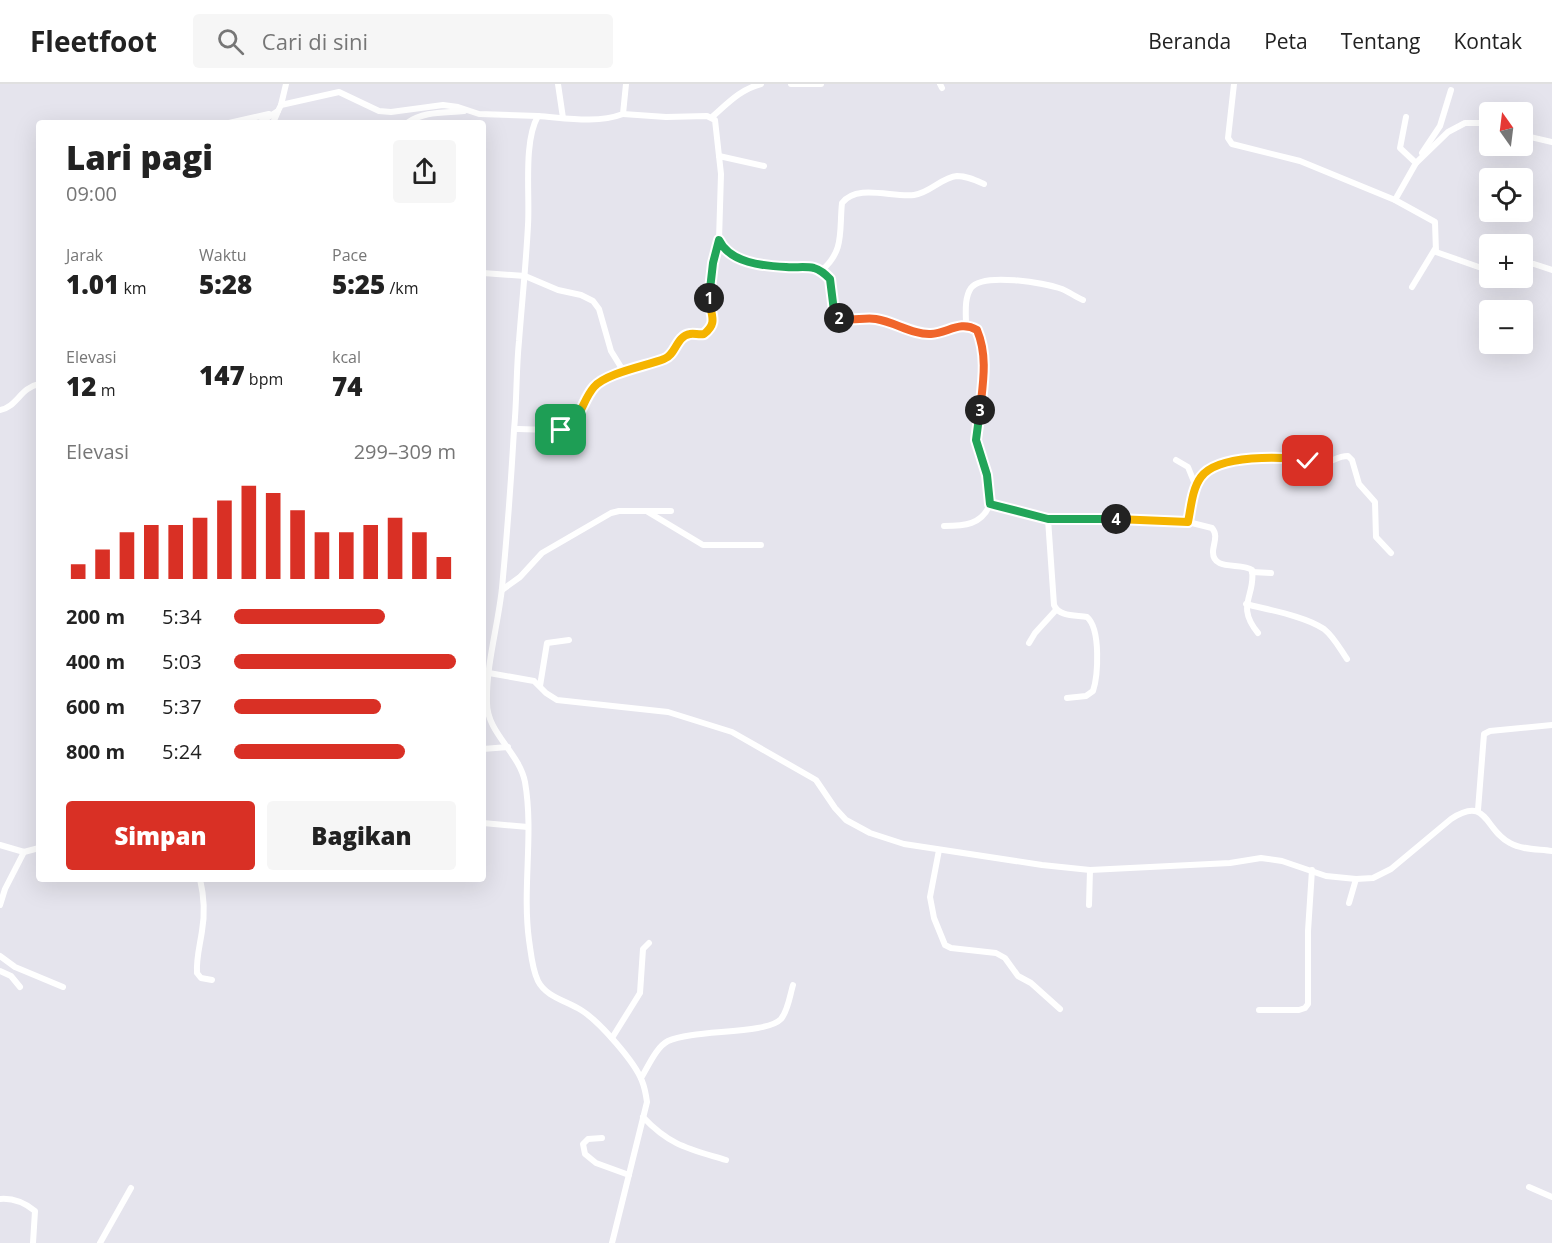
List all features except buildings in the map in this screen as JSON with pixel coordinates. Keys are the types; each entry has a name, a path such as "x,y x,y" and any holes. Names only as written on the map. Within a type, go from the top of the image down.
{"street":[{"path":"274,120 286,84"},
{"path":"558,84 563,118"},
{"path":"624,114 626,84"},
{"path":"240,120 339,92 379,111 391,112 443,105 479,114 582,120 610,119 624,114 640,117 712,117 734,97 748,88 761,84"},
{"path":"791,84 821,84"},
{"path":"1234,84 1228,138 1232,144 1288,157 1395,200 1435,222 1435,249 1412,287"},
{"path":"1395,200 1440,126 1451,90"},
{"path":"263,120 278,109"},
{"path":"411,120 424,114 467,111"},
{"path":"538,116 532,128 531,139 525,276 518,343 515,429 502,590 487,668 487,704 489,719 519,766 524,780 528,827 526,914 531,958 538,981 544,989 581,1010 605,1029 641,1078 646,1102 612,1243"},
{"path":"515,429 552,430 567,427 581,412 594,387 600,382 622,370 667,358 682,338 689,334 704,334 713,325 708,290 719,240 719,156 717,125 712,117"},
{"path":"1406,117 1400,148 1418,161"},
{"path":"1418,161 1453,128 1479,122"},
{"path":"1533,138 1552,142"},
{"path":"719,156 764,166"},
{"path":"821,271 831,262 840,244 842,203 846,199 861,193 915,195 926,192 954,176 967,177 984,184"},
{"path":"719,240 722,247 739,259 762,265 809,267 821,271 830,279 834,311 840,320 877,319 923,334 933,334 966,325 977,330 983,352 983,381 976,440 987,475 990,504 987,514 977,520 964,526 944,526"},
{"path":"1435,249 1436,252 1479,267"},
{"path":"1533,264 1552,270"},
{"path":"486,273 525,276 593,301 599,309 606,338 622,370"},
{"path":"966,325 967,297 973,286 978,283 995,280 1041,284 1063,290 1083,300"},
{"path":"0,410 7,409 27,387 36,385"},
{"path":"1188,522 1200,478 1216,466 1239,460 1277,456 1322,463 1337,457 1348,456 1352,460 1359,484 1375,502 1376,537 1391,554"},
{"path":"1176,460 1188,466 1196,487"},
{"path":"990,504 1048,519 1101,518 1188,522 1214,530 1216,535 1213,552 1217,562 1221,565 1246,567 1252,572 1271,573"},
{"path":"502,590 520,577 542,553 611,513 671,511"},
{"path":"647,512 703,545 761,545"},
{"path":"1048,519 1056,610 1061,613 1088,617 1095,638 1097,673 1093,692 1086,696 1067,698"},
{"path":"1252,572 1246,604 1249,619 1258,633"},
{"path":"1246,604 1312,622 1334,638 1347,660"},
{"path":"1029,644 1035,633 1056,610"},
{"path":"540,686 547,643 569,640"},
{"path":"487,668 532,680 557,700 668,712 732,732 816,780 846,820 887,839 939,850 1042,865 1090,870 1230,863 1255,858 1282,861 1326,876 1373,878 1383,874 1450,819 1458,814 1478,810"},
{"path":"1478,810 1484,735 1490,731 1552,725"},
{"path":"486,749 508,747"},
{"path":"1478,810 1499,836 1509,843 1552,851"},
{"path":"486,823 528,827"},
{"path":"0,845 24,852 36,849"},
{"path":"939,850 930,897 931,908 945,945 951,948 1002,955 1018,976 1031,983 1060,1009"},
{"path":"0,904 24,852"},
{"path":"1089,905 1090,870"},
{"path":"1259,1010 1299,1010 1308,1004 1308,931 1312,870"},
{"path":"1349,903 1356,879"},
{"path":"200,882 203,927 197,973 201,978 212,980"},
{"path":"612,1038 640,993 643,949 649,943"},
{"path":"0,957 15,967 63,987"},
{"path":"0,971 11,976 20,987"},
{"path":"641,1078 667,1041 697,1034 749,1029 778,1022 783,1016 793,985"},
{"path":"643,1117 665,1138 726,1160"},
{"path":"602,1138 588,1139 583,1144 585,1154 596,1163 629,1175"},
{"path":"1529,1187 1552,1197"},
{"path":"100,1243 131,1188"},
{"path":"0,1199 22,1203 35,1211 33,1243"}],"route":[{"path":"561,430 575,421 594,387 600,382 667,358 682,338 689,334 704,334 713,325 708,290 719,240 722,247 739,259 762,265 809,267 821,271 830,279 833,287 834,311 840,320 877,319 923,334 933,334 966,325 977,330 981,341 984,367 976,440 987,475 990,504 1000,508 1048,519 1101,518 1188,522 1200,478 1216,466 1239,460 1277,456 1308,461"}]}
